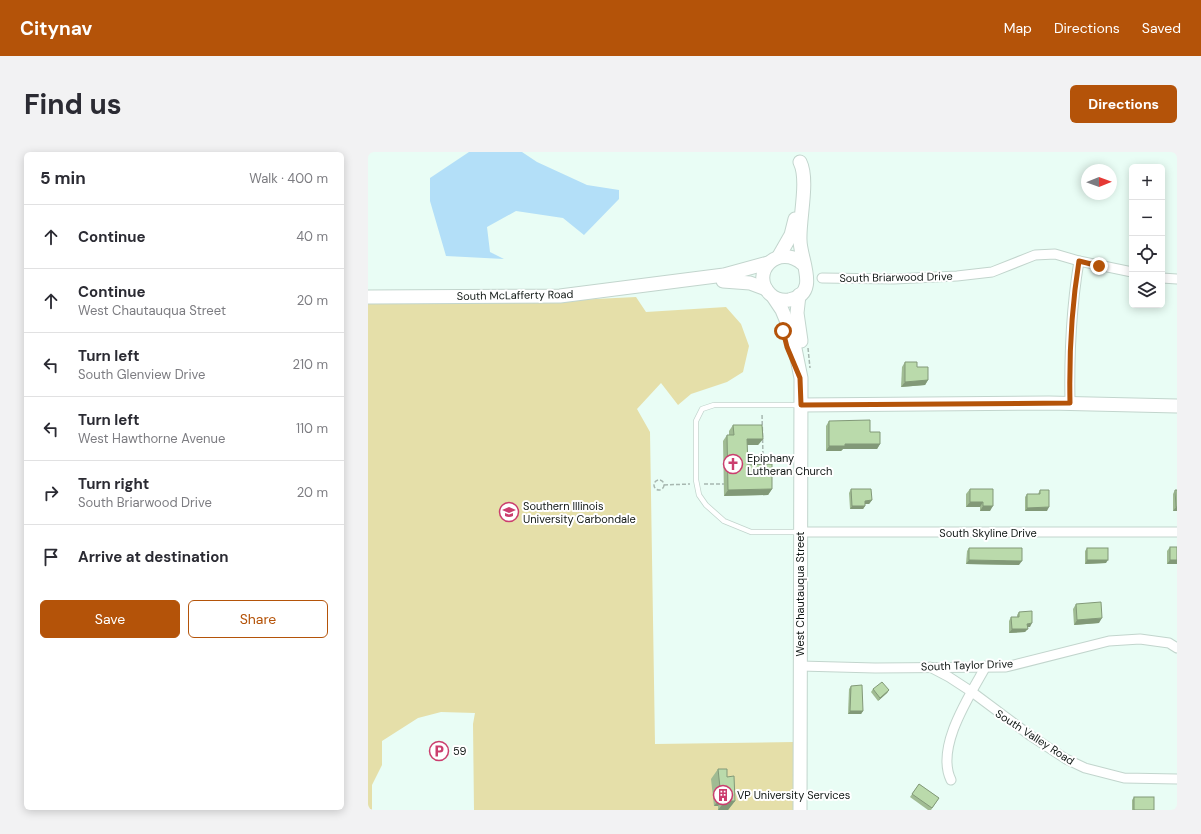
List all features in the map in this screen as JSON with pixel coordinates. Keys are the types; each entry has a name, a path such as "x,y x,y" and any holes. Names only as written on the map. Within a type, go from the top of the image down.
{"street":[{"name":"West Chautauqua Street","path":"800,157 796,206 793,228 789,241 763,277 770,293 786,318 792,334 800,378 800,810"},
{"name":"West Chautauqua Street","path":"800,157 803,167 800,240 803,264 807,272 808,280 805,289 799,296 797,313 803,359 803,373 800,378"},
{"name":"South Briarwood Drive","path":"822,278 894,279 957,276 992,272 1035,255 1055,254 1079,261 1129,271"},
{"path":"774,260 792,257 803,264"},
{"name":"South McLafferty Road","path":"685,281 690,278 738,272 774,260"},
{"path":"1070,403 1069,360 1072,306 1079,261"},
{"path":"1165,278 1177,280"},
{"name":"South McLafferty Road","path":"368,296 560,296 685,281 745,282 770,293"},
{"path":"770,293 786,300 799,296"},
{"path":"801,405 1070,403 1177,406"},
{"name":"South Skyline Drive","path":"800,532 1177,532"},
{"name":"South Taylor Drive","path":"800,666 1006,667 1109,641 1140,639 1169,644 1177,648"},
{"path":"951,780 948,772 948,750 954,730 986,666"},
{"name":"South Valley Road","path":"928,667 949,677 972,692 1030,736 1066,759 1085,768 1124,778 1177,779"}],"lane":[{"path":"800,532 751,532 724,521 706,505 699,495 697,484 696,421 702,409 714,405 801,405"}],"path":[{"path":"743,457 763,457 762,413"},
{"path":"750,457 750,471"},
{"path":"664,484 662,489 659,490 656,489 654,484 658,480 664,484 724,484"}],"shaded area":[{"name":"Southern Illinois University Carbondale","path":"636,297 646,312 726,307 741,324 749,346 743,372 727,382 691,394 678,405 661,383 637,409 650,432 655,744 794,742 794,810 474,810 473,724 475,713 441,712 418,718 382,741 382,765 372,785 372,810 368,810 368,304 514,303"}],"water":[{"path":"469,152 522,152 537,162 587,185 619,190 619,199 584,235 563,218 516,211 487,227 490,252 504,259 446,256 430,201 430,178"}],"building":[{"path":"905,362 917,362 917,367 928,367 928,380 905,382"},
{"path":"870,420 870,432 880,432 880,444 845,444 845,446 829,446 829,421"},
{"name":"Epiphany Lutheran Church","path":"733,425 762,425 763,439 747,439 748,465 772,464 772,489 728,490 727,435 734,435"},
{"path":"851,489 871,489 872,500 865,501 865,506 852,506"},
{"path":"970,489 993,489 993,506 983,506 983,502 970,502"},
{"path":"1040,490 1049,490 1049,507 1027,508 1027,494 1040,494"},
{"path":"1175,490 1177,490 1177,507 1176,507"},
{"path":"1170,547 1177,547 1177,560 1170,560"},
{"path":"969,548 1022,548 1022,561 969,560"},
{"path":"1087,548 1108,548 1108,560 1087,560"},
{"path":"1101,602 1102,618 1077,620 1076,604"},
{"path":"1032,611 1032,623 1027,624 1028,629 1012,629 1011,617 1019,617 1019,612"},
{"path":"882,682 889,690 880,698 873,689"},
{"path":"862,685 863,711 850,711 851,686"},
{"path":"718,769 727,769 727,777 734,776 735,801 725,801 725,797 721,797"},
{"path":"919,784 939,798 932,808 912,794"},
{"path":"1134,797 1154,797 1154,810 1134,810"}],"place":[{"name":"Epiphany Lutheran Church","path":"733,464"},
{"name":"Southern Illinois University Carbondale","path":"509,512"},
{"name":"59","path":"439,751"},
{"name":"VP University Services","path":"723,795"}],"route":[{"path":"783,331 787,347 800,378 801,405 1070,403 1069,360 1072,306 1079,261 1099,266"}]}
